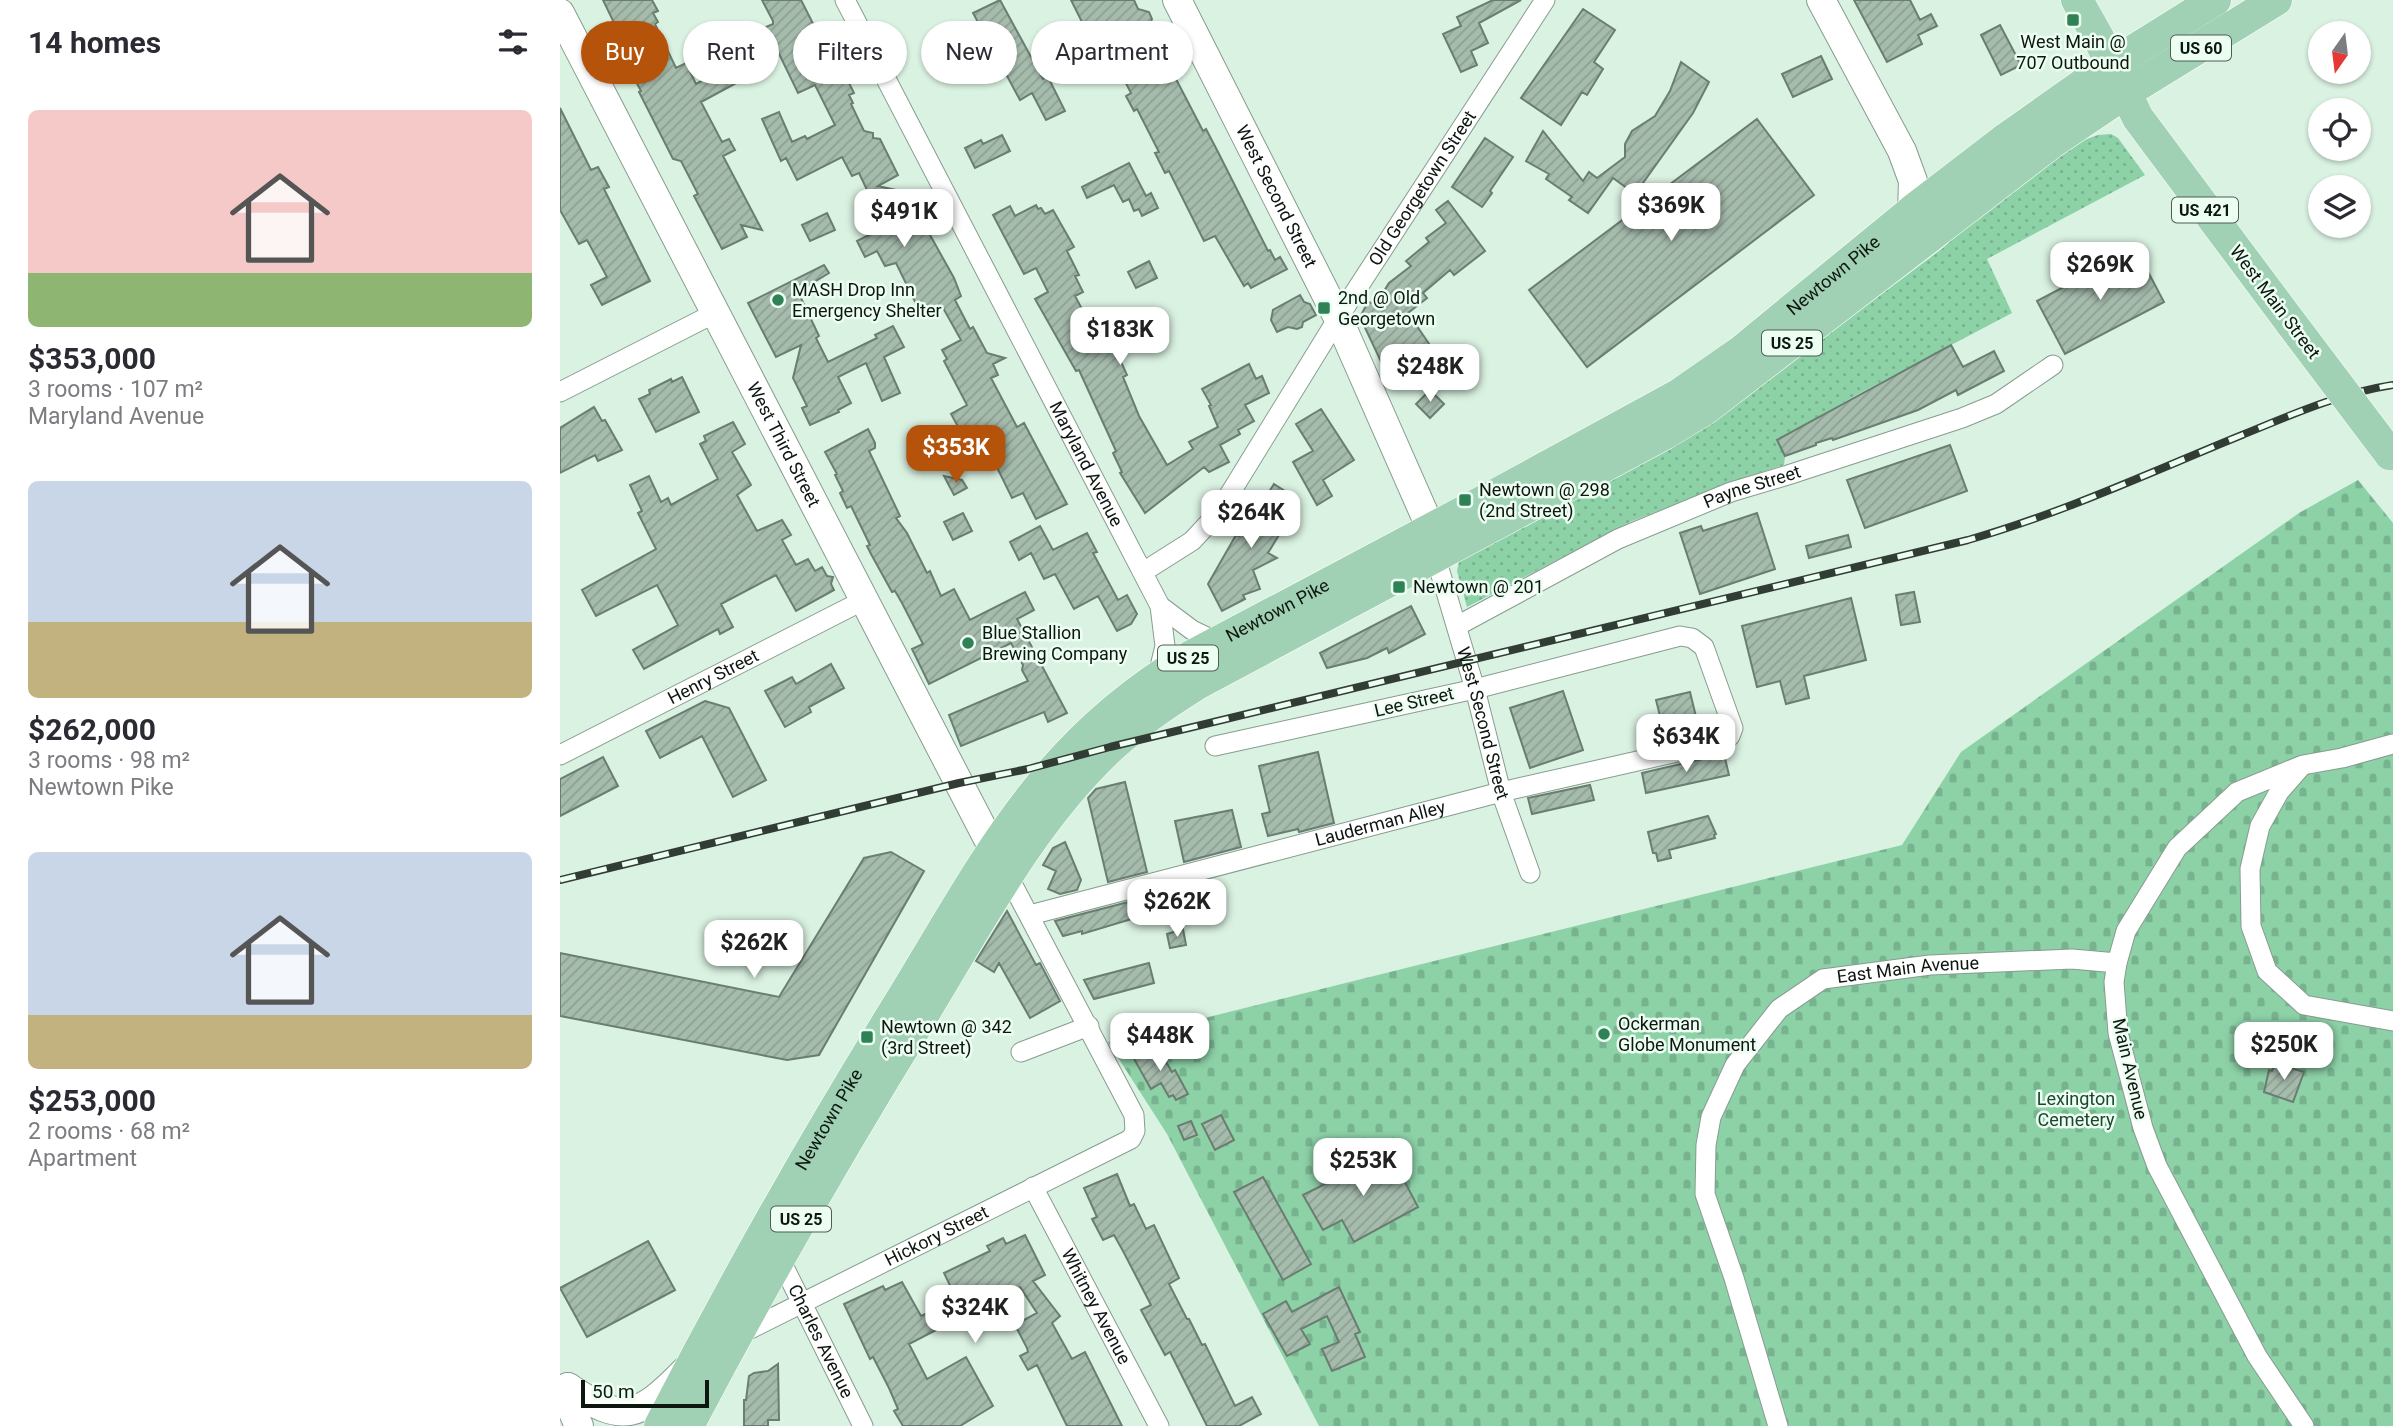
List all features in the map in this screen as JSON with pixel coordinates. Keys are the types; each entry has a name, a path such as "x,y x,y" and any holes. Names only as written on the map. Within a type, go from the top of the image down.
{"main road":[{"name":"West Second Street","path":"1177,0 1338,318 1434,542"},
{"path":"1821,0 1902,151 1913,181 1912,211"},
{"name":"West Main Street","path":"2077,0 2138,118 2157,146 2392,456"},
{"name":"US 60","path":"2112,65 2215,0"},
{"name":"US 60","path":"2125,93 2276,0"},
{"name":"West Third Street","path":"560,13 1008,876"},
{"name":"Newtown Pike","path":"688,1426 779,1257 900,1051 1008,876 1044,824 1083,775 1110,747 1158,708 1596,441 1680,394 1740,353 1956,176 2112,65"},
{"name":"Newtown Pike","path":"660,1426 798,1171 993,848 1022,806 1063,757 1096,724 1158,675 1217,642 1641,446 1705,409 2015,169 2125,93"},
{"path":"1902,151 1928,170 1956,176"},
{"path":"564,1379 594,1405 610,1410 635,1410 650,1404 692,1364"},
{"path":"564,1379 579,1426"},
{"path":"564,1379 601,1426"}],"street":[{"name":"Maryland Avenue","path":"845,0 1160,606 1165,646 1158,675"},
{"name":"Old Georgetown Street","path":"1143,572 1192,541 1208,526 1338,318 1545,0"},
{"path":"560,392 715,313"},
{"name":"Payne Street","path":"1457,626 1618,539 1731,492 1962,418 1996,404 2053,365"},
{"name":"West Second Street","path":"1434,542 1501,792 1530,873"},
{"name":"Henry Street","path":"560,755 864,600"},
{"path":"1160,606 1192,630 1217,642"},
{"name":"Lee Street","path":"1215,746 1475,689 1680,636 1700,642 1708,656 1733,728 1730,736"},
{"name":"Lauderman Alley","path":"1030,915 1501,792 1721,743 1730,736"},
{"name":"Main Avenue","path":"2304,1426 2257,1356 2157,1166 2143,1128 2118,1033 2114,982 2116,963 2126,931 2177,848 2237,792 2303,765 2393,744"},
{"path":"2303,765 2279,793 2260,826 2250,869 2251,926 2267,971 2304,1005 2393,1021"},
{"path":"1008,876 1089,1026 1021,1052"},
{"name":"East Main Avenue","path":"1778,1426 1734,1278 1705,1194 1706,1145 1712,1117 1735,1065 1779,1009 1823,979 1930,965 2072,959 2116,963"},
{"name":"Hickory Street","path":"734,1338 1131,1139 1135,1131 1134,1115 1089,1026"},
{"name":"Whitney Avenue","path":"1033,1187 1159,1426"},
{"name":"Charles Avenue","path":"779,1257 863,1426"}],"green space":[{"path":"2111,134 2118,138 2145,175 1987,259 2012,313 1777,440 1785,456 1784,465 1740,479 1630,522 1467,607 1457,571 1460,557 1709,424 2081,141"},
{"name":"Lexington Cemetery","path":"2358,480 2393,523 2393,1426 1319,1426 1167,1134 1108,1042 1902,845 1961,752 2299,513"}],"building":[{"path":"603,0 652,0 658,11 653,13 657,21 613,21"},
{"path":"762,0 801,0 812,21 793,21 793,83 779,54 779,21 773,21"},
{"path":"1000,0 1011,21 977,21 973,13"},
{"path":"1071,0 1134,0 1138,9 1149,12 1152,19 1151,21 1082,21"},
{"path":"1493,0 1521,0 1479,23 1488,43 1471,51 1477,65 1461,72 1443,34 1461,26 1457,17"},
{"path":"1854,0 1910,0 1920,20 1931,14 1937,26 1918,35 1922,44 1887,62"},
{"path":"1583,9 1615,30 1594,62 1603,69 1587,95 1582,92 1561,125 1521,98"},
{"path":"2000,25 2021,65 2001,75 1981,35"},
{"path":"1017,31 1031,57 1031,84 1052,84 1065,111 1046,120 1032,93 1020,100 1011,84 1017,84"},
{"path":"669,53 676,68 683,64 683,84 734,84 701,102 722,142 729,139 735,150 723,156 762,230 741,225 747,237 722,249 694,196 698,194 681,161 673,159 639,92 641,91 637,84 669,84"},
{"path":"1821,56 1832,79 1793,97 1782,74"},
{"path":"1681,62 1709,82 1693,113 1635,194 1613,178 1588,213 1569,200 1572,197 1546,179 1549,174 1526,161 1543,131 1583,181 1589,172 1597,178 1625,157 1625,144 1632,131 1655,116 1670,91"},
{"path":"794,84 850,84 854,93 849,95 853,103 851,104 864,131 873,133 873,138 880,139 898,175 878,186 910,193 918,210 922,208 930,223 925,226 954,278 961,296 955,300 970,329 973,327 987,353 1005,358 993,364 998,375 991,378 1017,427 1024,423 1067,504 1036,519 1023,493 1012,498 982,437 971,442 965,430 961,432 951,414 967,405 944,361 947,359 942,350 961,340 942,306 922,316 896,263 885,266 877,251 865,257 857,241 877,231 868,215 877,211 859,173 852,176 842,157 797,180 786,158 781,161 762,119 779,112 792,142 805,136 807,139 835,125 815,85 798,93"},
{"path":"1126,84 1179,84 1203,131 1206,129 1268,251 1270,250 1275,260 1280,257 1287,269 1251,288 1248,283 1244,286 1215,236 1204,241 1169,171 1165,173 1155,153 1159,152 1137,109 1134,111 1126,96 1131,93"},
{"path":"560,108 591,170 598,167 609,187 604,189 650,281 602,305 591,285 607,277 587,240 579,244 560,210"},
{"path":"1757,119 1814,195 1587,367 1529,290"},
{"path":"1002,135 1010,151 975,168 965,148 981,140 983,144"},
{"path":"1485,138 1513,157 1482,207 1452,187"},
{"path":"1129,163 1146,196 1151,193 1158,208 1142,216 1139,209 1134,211 1129,199 1123,202 1114,185 1087,198 1082,187"},
{"path":"1448,201 1485,251 1454,275 1450,270 1423,293 1427,298 1408,313 1436,354 1420,365 1414,365 1409,357 1384,368 1360,317 1368,302 1376,304 1389,283 1411,266 1406,261 1429,242 1426,238 1446,223 1436,210"},
{"path":"1036,205 1045,214 1053,210 1074,247 1067,251 1079,275 1075,276 1083,292 1075,296 1096,335 1100,333 1104,341 1108,339 1118,355 1127,375 1123,377 1139,416 1167,465 1193,449 1189,442 1218,427 1202,389 1249,364 1256,379 1262,376 1269,393 1245,405 1254,421 1238,430 1240,434 1220,445 1229,462 1209,472 1204,467 1145,513 1120,473 1122,472 1113,453 1116,451 1079,370 1076,371 1035,299 1048,292 1036,268 1024,274 993,215 1010,206 1015,216"},
{"path":"827,213 835,230 810,241 802,225"},
{"path":"2136,249 2164,302 2065,354 2037,301"},
{"path":"1149,261 1157,278 1136,288 1128,272"},
{"path":"824,265 829,273 798,292 828,362 877,338 875,335 893,326 904,347 884,357 900,393 882,401 866,363 838,377 851,403 838,410 839,412 810,425 802,408 807,406 793,378 801,345 776,357 748,303"},
{"path":"1300,295 1304,302 1310,304 1316,315 1303,322 1302,327 1288,327 1277,332 1271,320 1273,310"},
{"path":"1951,345 1963,367 1994,351 2004,371 1958,395 1956,390 1918,410 1833,440 1832,438 1816,443 1785,456 1777,440"},
{"path":"682,377 699,412 656,432 639,399 650,394 649,390 671,379 672,382"},
{"path":"1430,390 1444,404 1430,418 1416,404"},
{"path":"594,407 602,421 605,420 622,450 598,461 595,455 560,473 560,428"},
{"path":"1321,409 1354,460 1323,480 1332,496 1317,505 1293,462 1313,451 1296,424"},
{"path":"733,422 745,444 732,452 751,485 737,495 757,531 782,520 791,535 782,540 796,565 808,559 815,571 822,567 827,576 833,577 831,584 834,590 796,611 776,575 721,604 733,627 720,634 718,629 644,669 633,650 678,625 657,585 596,616 582,590 656,549 638,513 642,511 630,485 649,476 661,502 668,498 671,505 718,479 700,444 706,441 704,436"},
{"path":"868,429 875,443 875,448 869,451 900,516 896,518 907,533 927,573 930,571 941,596 954,589 970,620 1025,592 1034,610 1017,619 1067,713 1048,722 1044,712 961,746 949,715 1028,681 1011,643 929,684 912,649 923,644 902,603 895,591 892,592 871,554 867,546 870,545 851,506 847,508 840,493 843,491 835,475 837,474 825,452"},
{"path":"1950,445 1967,491 1865,528 1847,480"},
{"path":"944,476 962,480 967,488 954,495"},
{"path":"1274,484 1296,498 1281,522 1285,525 1268,553 1277,558 1253,570 1260,589 1243,595 1245,599 1222,611 1208,584 1236,535 1239,536"},
{"path":"963,513 972,531 953,540 944,522"},
{"path":"1757,513 1775,569 1700,594 1680,533 1701,526 1703,531"},
{"path":"1040,526 1053,550 1087,533 1097,552 1093,553 1118,600 1127,595 1137,614 1131,624 1117,631 1098,596 1074,609 1055,574 1044,579 1031,553 1019,560 1010,542"},
{"path":"1848,535 1851,547 1809,558 1806,546"},
{"path":"1914,592 1920,622 1901,625 1896,595"},
{"path":"1851,598 1866,660 1804,676 1809,698 1786,704 1780,681 1757,687 1742,626"},
{"path":"1411,606 1425,634 1389,653 1387,648 1367,658 1327,668 1320,653"},
{"path":"831,664 844,688 809,707 811,712 785,727 765,691 792,677 796,684"},
{"path":"1563,691 1583,750 1530,768 1510,708"},
{"path":"1690,692 1700,733 1709,732 1673,740 1671,731 1664,732 1656,700"},
{"path":"705,701 729,708 766,780 733,797 702,736 660,758 646,731"},
{"path":"1318,752 1334,823 1268,836 1262,814 1270,812 1259,766"},
{"path":"1724,754 1729,775 1646,793 1642,773"},
{"path":"603,757 618,786 560,816 560,779"},
{"path":"1125,782 1147,872 1108,882 1088,798 1096,789"},
{"path":"1590,785 1594,800 1532,814 1528,798"},
{"path":"1232,810 1241,847 1184,862 1175,821"},
{"path":"1708,816 1716,834 1715,838 1669,850 1671,858 1658,861 1656,853 1653,853 1648,832"},
{"path":"1065,842 1081,880 1077,890 1060,894 1048,889 1056,871 1043,865 1053,848"},
{"path":"891,852 924,871 819,1055 787,1060 560,1016 560,953 779,997 864,858"},
{"path":"1163,893 1168,908 1082,934 1082,931 1063,936 1055,921"},
{"path":"1007,911 1036,965 1040,963 1060,1001 1030,1018 999,963 994,972 976,961"},
{"path":"1183,929 1186,945 1170,948 1167,934"},
{"path":"1149,963 1154,983 1094,999 1084,980"},
{"path":"1156,1045 1172,1072 1175,1070 1188,1094 1176,1100 1173,1095 1169,1097 1161,1083 1151,1089 1133,1057"},
{"path":"2275,1063 2304,1072 2293,1102 2264,1092 2269,1070 2272,1071"},
{"path":"1221,1115 1234,1140 1215,1150 1202,1124"},
{"path":"1191,1121 1197,1135 1184,1140 1178,1126"},
{"path":"1389,1152 1418,1207 1354,1242 1342,1220 1323,1230 1303,1195"},
{"path":"1117,1174 1130,1206 1134,1204 1146,1229 1154,1225 1179,1278 1169,1284 1202,1345 1205,1344 1235,1406 1252,1397 1261,1414 1239,1426 1207,1426 1170,1352 1165,1355 1141,1310 1151,1305 1123,1251 1114,1235 1103,1240 1092,1219 1097,1217 1084,1188"},
{"path":"1263,1177 1311,1264 1283,1280 1234,1192"},
{"path":"1025,1235 1045,1275 1033,1281 1060,1316 1052,1323 1072,1359 1085,1352 1122,1426 1067,1426 1037,1365 1028,1370 1020,1356 1028,1352 1015,1325 1037,1313 1020,1287 984,1305 982,1301 940,1322 942,1327 909,1344 927,1379 966,1357 993,1406 960,1426 903,1426 894,1411 898,1409 889,1388 873,1357 870,1359 844,1304 883,1286 885,1290 902,1282 921,1316 957,1300 944,1273 990,1251 987,1246 1003,1238 1006,1244"},
{"path":"648,1241 675,1290 587,1337 560,1288"},
{"path":"1339,1287 1360,1332 1355,1334 1365,1357 1332,1371 1322,1349 1339,1342 1327,1316 1301,1329 1310,1344 1287,1356 1263,1314 1286,1301 1292,1312"},
{"path":"778,1364 779,1420 768,1420 768,1426 744,1426 744,1400 749,1376 768,1371"}],"railway":[{"path":"560,880 1968,540 2072,505 2316,406 2354,393 2393,385"}],"place":[{"name":"West Main @ 707 Outbound","path":"2073,20"},
{"name":"MASH Drop Inn Emergency Shelter","path":"778,300"},
{"name":"2nd @ Old Georgetown","path":"1324,308"},
{"name":"Newtown @ 298 (2nd Street)","path":"1465,500"},
{"name":"Newtown @ 201","path":"1399,587"},
{"name":"Blue Stallion Brewing Company","path":"968,643"},
{"name":"Ockerman Globe Monument","path":"1604,1034"},
{"name":"Newtown @ 342 (3rd Street)","path":"867,1037"}]}
